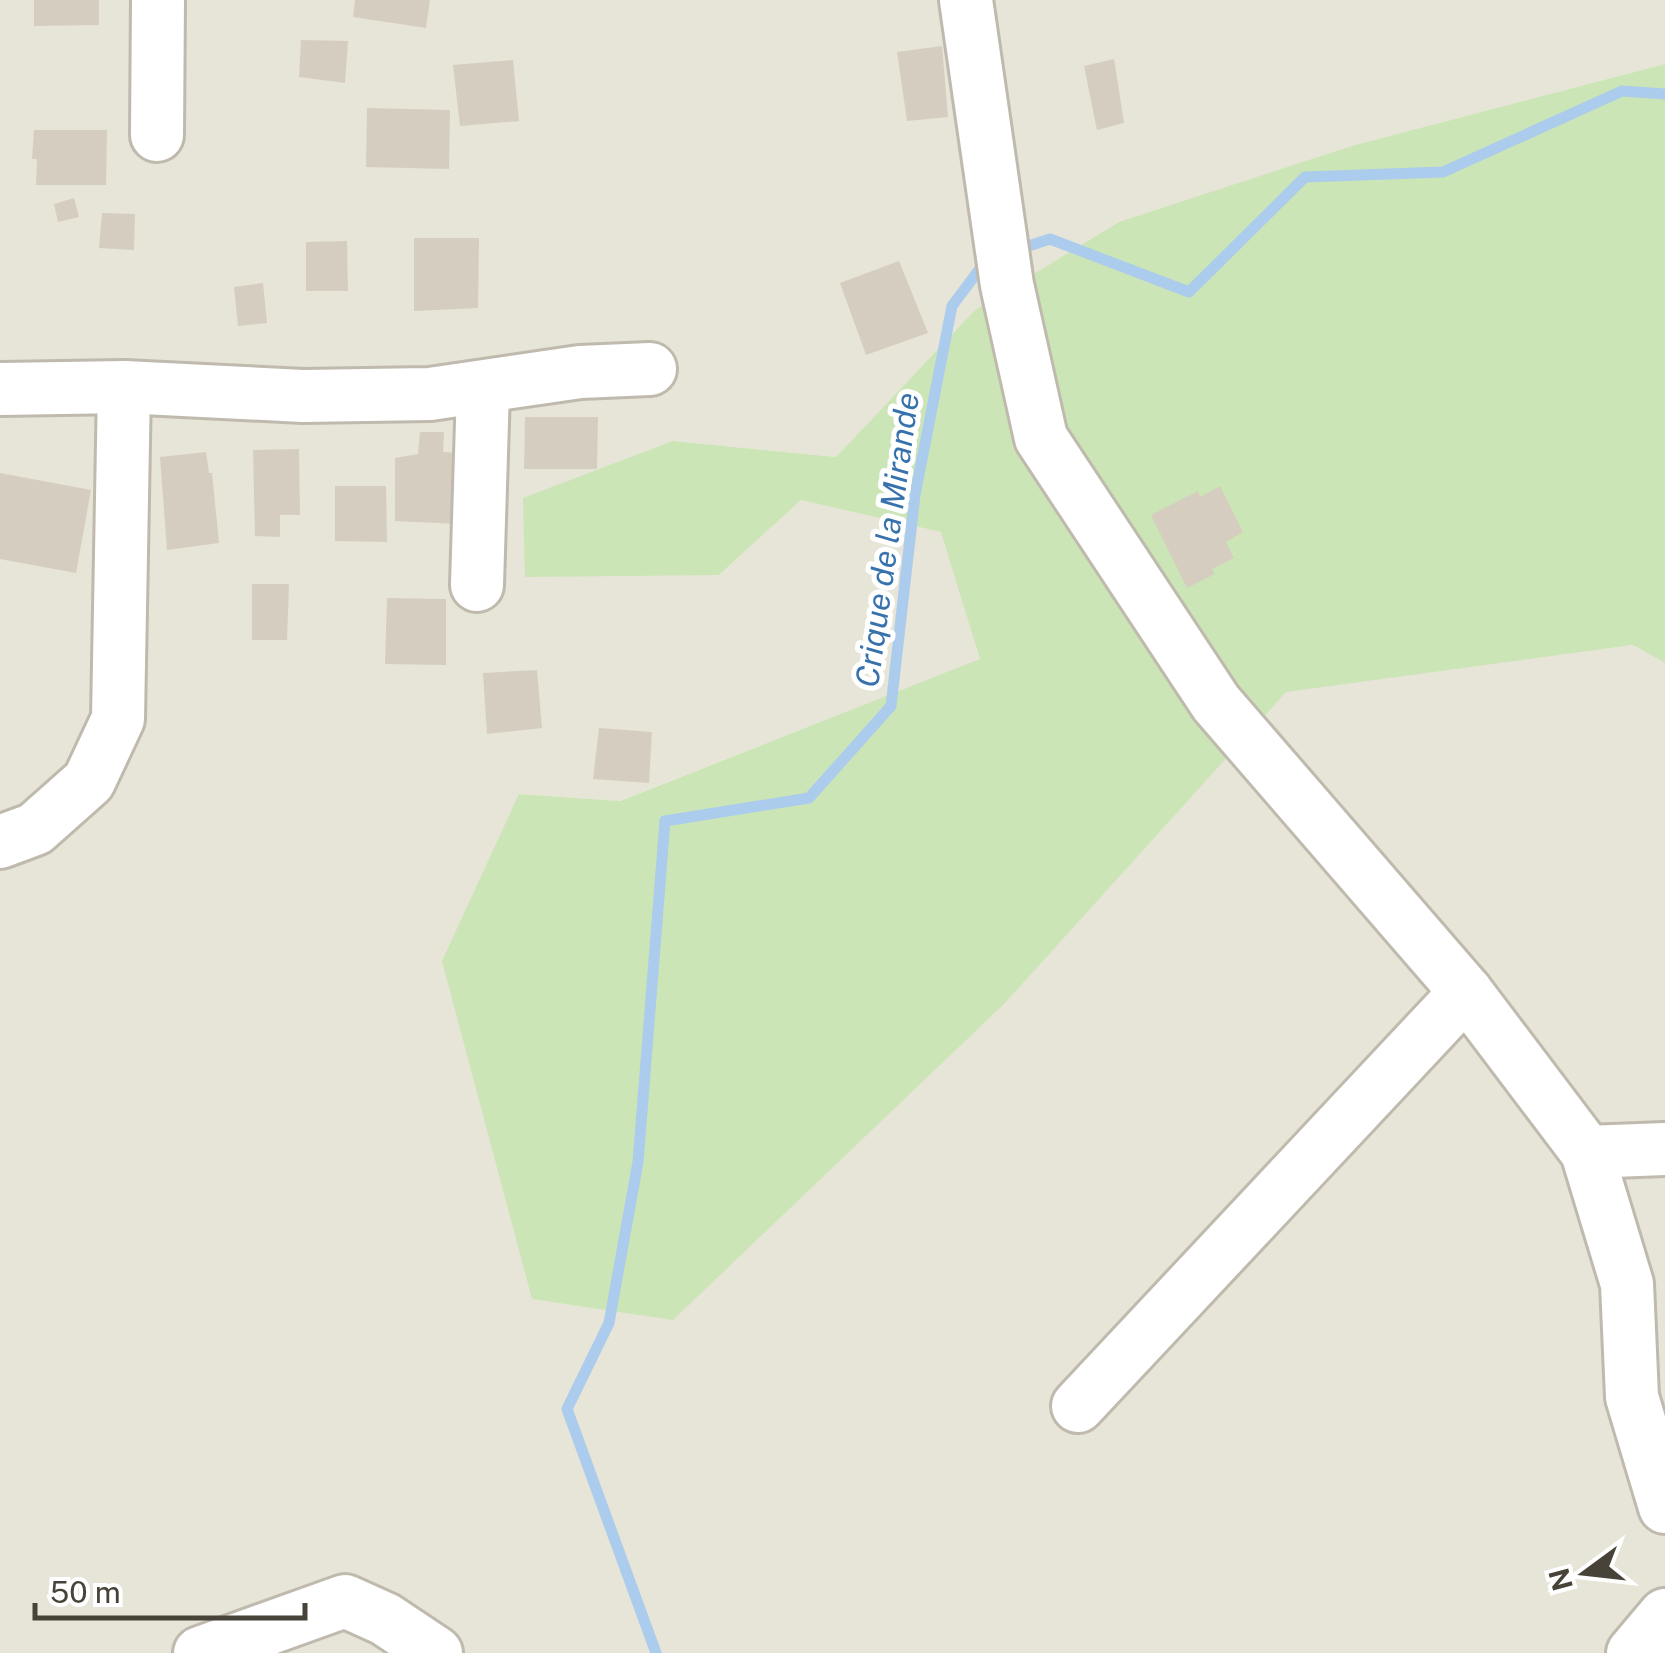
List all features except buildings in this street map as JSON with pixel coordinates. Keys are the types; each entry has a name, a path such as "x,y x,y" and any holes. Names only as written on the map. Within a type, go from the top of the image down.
{"street":[{"path":"156,135 158,0"},
{"path":"966,0 1007,285 1041,438 1216,704 1466,992 1587,1152 1627,1284 1632,1397 1665,1507"},
{"path":"0,389 124,386 303,396 430,394 580,372 650,369"},
{"path":"0,842 35,829 89,781 118,718 124,386"},
{"path":"477,585 483,389"},
{"path":"1078,1406 1466,992"},
{"path":"1587,1152 1665,1149"},
{"path":"200,1653 345,1601 384,1618 436,1653"},
{"path":"1633,1653 1665,1616"}],"shaded area":[{"path":"0,0 1665,0 1665,64 1355,145 975,310 836,457 673,441 719,575 801,500 942,532 981,659 619,801 519,794 1006,1002 1286,691 1633,645 1665,663 1665,1653 0,1653"}],"green space":[{"path":"1665,64 1665,663 1633,645 1286,692 1006,1002 673,1320 532,1299 442,961 519,794 620,801 980,659 941,532 801,500 719,575 525,577 523,498 673,441 836,457 975,310 1119,222 1355,145"}],"waterway":[{"name":"Crique de la Mirande","path":"1016,250 1050,239 1189,292 1305,177 1443,172 1622,91 1665,94"},
{"name":"Crique de la Mirande","path":"656,1653 567,1409 609,1323 638,1162 665,821 809,798 891,706 915,495 952,306 985,262"}]}
